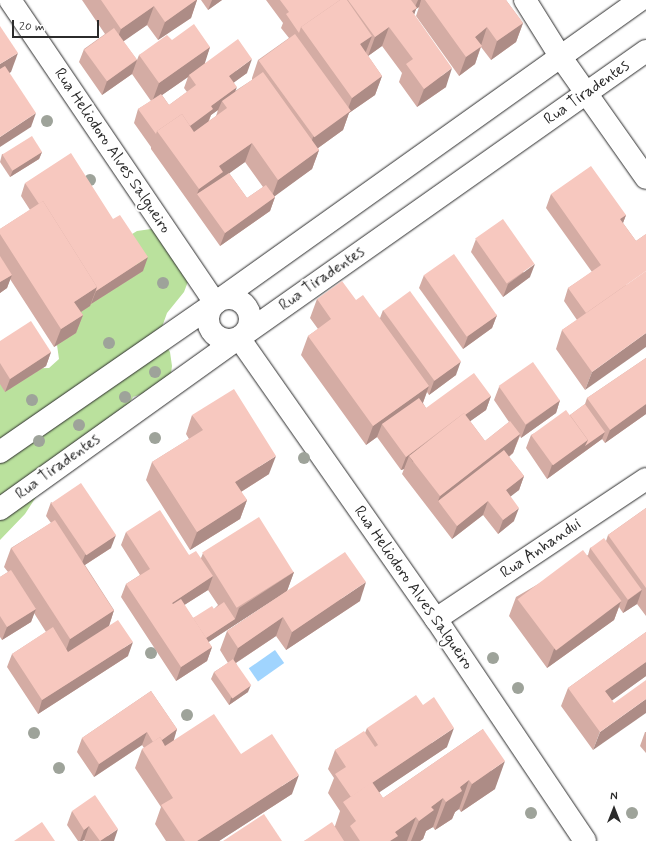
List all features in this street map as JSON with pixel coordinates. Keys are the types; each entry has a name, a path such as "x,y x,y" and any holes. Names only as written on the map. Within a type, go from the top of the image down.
{"main road":[{"name":"Rua Heliodoro Alves Salgueiro","path":"10,0 215,303"},
{"path":"525,0 560,56 646,178"},
{"path":"0,452 215,303 640,0"},
{"name":"Rua Tiradentes","path":"0,509 238,338 646,51"},
{"path":"228,297 242,301 250,313 249,328 238,338 227,340 216,335 209,325 208,313 215,303 228,297"},
{"name":"Rua Heliodoro Alves Salgueiro","path":"238,338 436,619 585,841"},
{"name":"Rua Anhandui","path":"436,619 646,480"}],"green space":[{"path":"151,229 163,233 189,279 184,292 167,313 162,327 163,341 170,352 172,366 170,380 160,388 133,397 113,432 47,480 25,514 0,540 0,376 7,369 49,368 59,359 57,345 60,332 124,239 137,231"}],"water":[{"path":"275,650 284,663 258,681 249,668"}],"building":[{"path":"101,0 196,0 165,22 154,6 121,29"},
{"path":"280,0 340,0 301,27 299,33 286,14 289,12"},
{"path":"340,0 347,0 372,36 360,44 382,76 352,98 301,27"},
{"path":"348,0 411,0 417,8 412,11 452,68 424,89 406,64 413,59 389,27 375,37"},
{"path":"425,0 506,0 523,23 497,41 487,27 475,37 482,46 466,57"},
{"path":"194,24 210,47 159,83 139,55 167,35 172,40"},
{"path":"0,26 18,53 0,64"},
{"path":"114,28 137,60 107,81 84,50"},
{"path":"295,34 351,111 314,137 259,60"},
{"path":"238,39 252,59 229,76 237,87 211,106 213,109 190,126 182,114 157,131 156,134 138,109 161,94 169,105 196,85 189,75"},
{"path":"5,66 36,113 0,137 0,69"},
{"path":"263,72 319,150 278,180 252,143 219,166 223,172 199,189 157,131 182,114 194,132 227,108 222,101"},
{"path":"32,136 42,152 12,171 2,155"},
{"path":"71,153 113,219 120,215 148,257 96,291 97,287 43,201 39,204 25,183"},
{"path":"591,166 626,215 620,219 636,241 646,234 646,271 586,313 568,288 601,265 551,194"},
{"path":"229,173 247,198 266,185 275,197 225,233 197,194"},
{"path":"43,201 97,287 74,302 83,315 61,329 0,234 0,229"},
{"path":"503,219 535,264 507,284 475,239"},
{"path":"454,254 497,315 467,337 424,275"},
{"path":"0,256 12,275 0,282"},
{"path":"646,271 646,333 592,372 562,330"},
{"path":"342,281 356,300 363,295 429,386 373,426 308,336 331,319 317,299"},
{"path":"410,291 461,361 434,381 383,310"},
{"path":"31,321 51,352 10,379 0,363 0,341"},
{"path":"646,358 646,404 610,430 587,398"},
{"path":"533,362 560,401 526,425 499,386"},
{"path":"474,373 491,396 465,415 464,413 406,457 382,424 419,398 426,408"},
{"path":"234,389 276,456 235,482 247,500 197,532 152,462 203,430 192,415"},
{"path":"585,404 605,432 585,446 588,440 570,415"},
{"path":"566,410 588,440 553,465 531,435"},
{"path":"464,413 485,441 510,421 520,434 440,496 409,456"},
{"path":"504,450 524,476 506,490 519,508 503,520 488,501 457,526 438,501"},
{"path":"81,483 116,535 86,555 51,503"},
{"path":"646,508 646,588 608,535"},
{"path":"160,510 189,555 196,551 213,576 172,603 173,604 181,599 212,647 181,667 126,584 150,569 126,532"},
{"path":"259,517 293,572 237,608 202,553"},
{"path":"55,520 114,611 70,639 11,548"},
{"path":"604,538 642,590 628,600 590,548"},
{"path":"583,550 622,601 556,650 518,599"},
{"path":"345,552 366,582 292,632 283,617 238,648 227,631"},
{"path":"11,570 36,609 7,627 0,616 0,577"},
{"path":"224,602 235,619 206,638 193,618 212,606 214,609"},
{"path":"118,620 133,642 42,700 12,654 53,627 68,652"},
{"path":"646,632 646,662 605,691 614,703 646,680 646,699 600,732 568,688"},
{"path":"233,659 251,685 233,698 214,672"},
{"path":"151,691 177,729 162,740 160,737 153,742 147,732 99,764 82,738"},
{"path":"416,695 423,705 434,697 454,728 351,797 335,774 346,767 335,750 364,731 375,747 378,745 367,728"},
{"path":"214,714 241,754 272,734 299,775 197,841 185,841 161,805 173,798 142,749 160,737 165,746"},
{"path":"483,729 505,761 472,784 469,780 460,787 462,791 446,802 443,798 431,807 434,810 419,821 416,817 395,832 398,836 390,841 360,841 350,826 356,821 343,802 372,782 383,798"},
{"path":"95,795 118,829 100,841 89,826 84,830 72,811"},
{"path":"264,814 282,841 223,841"},
{"path":"42,822 55,841 14,841"},
{"path":"332,822 344,841 304,841"}]}
